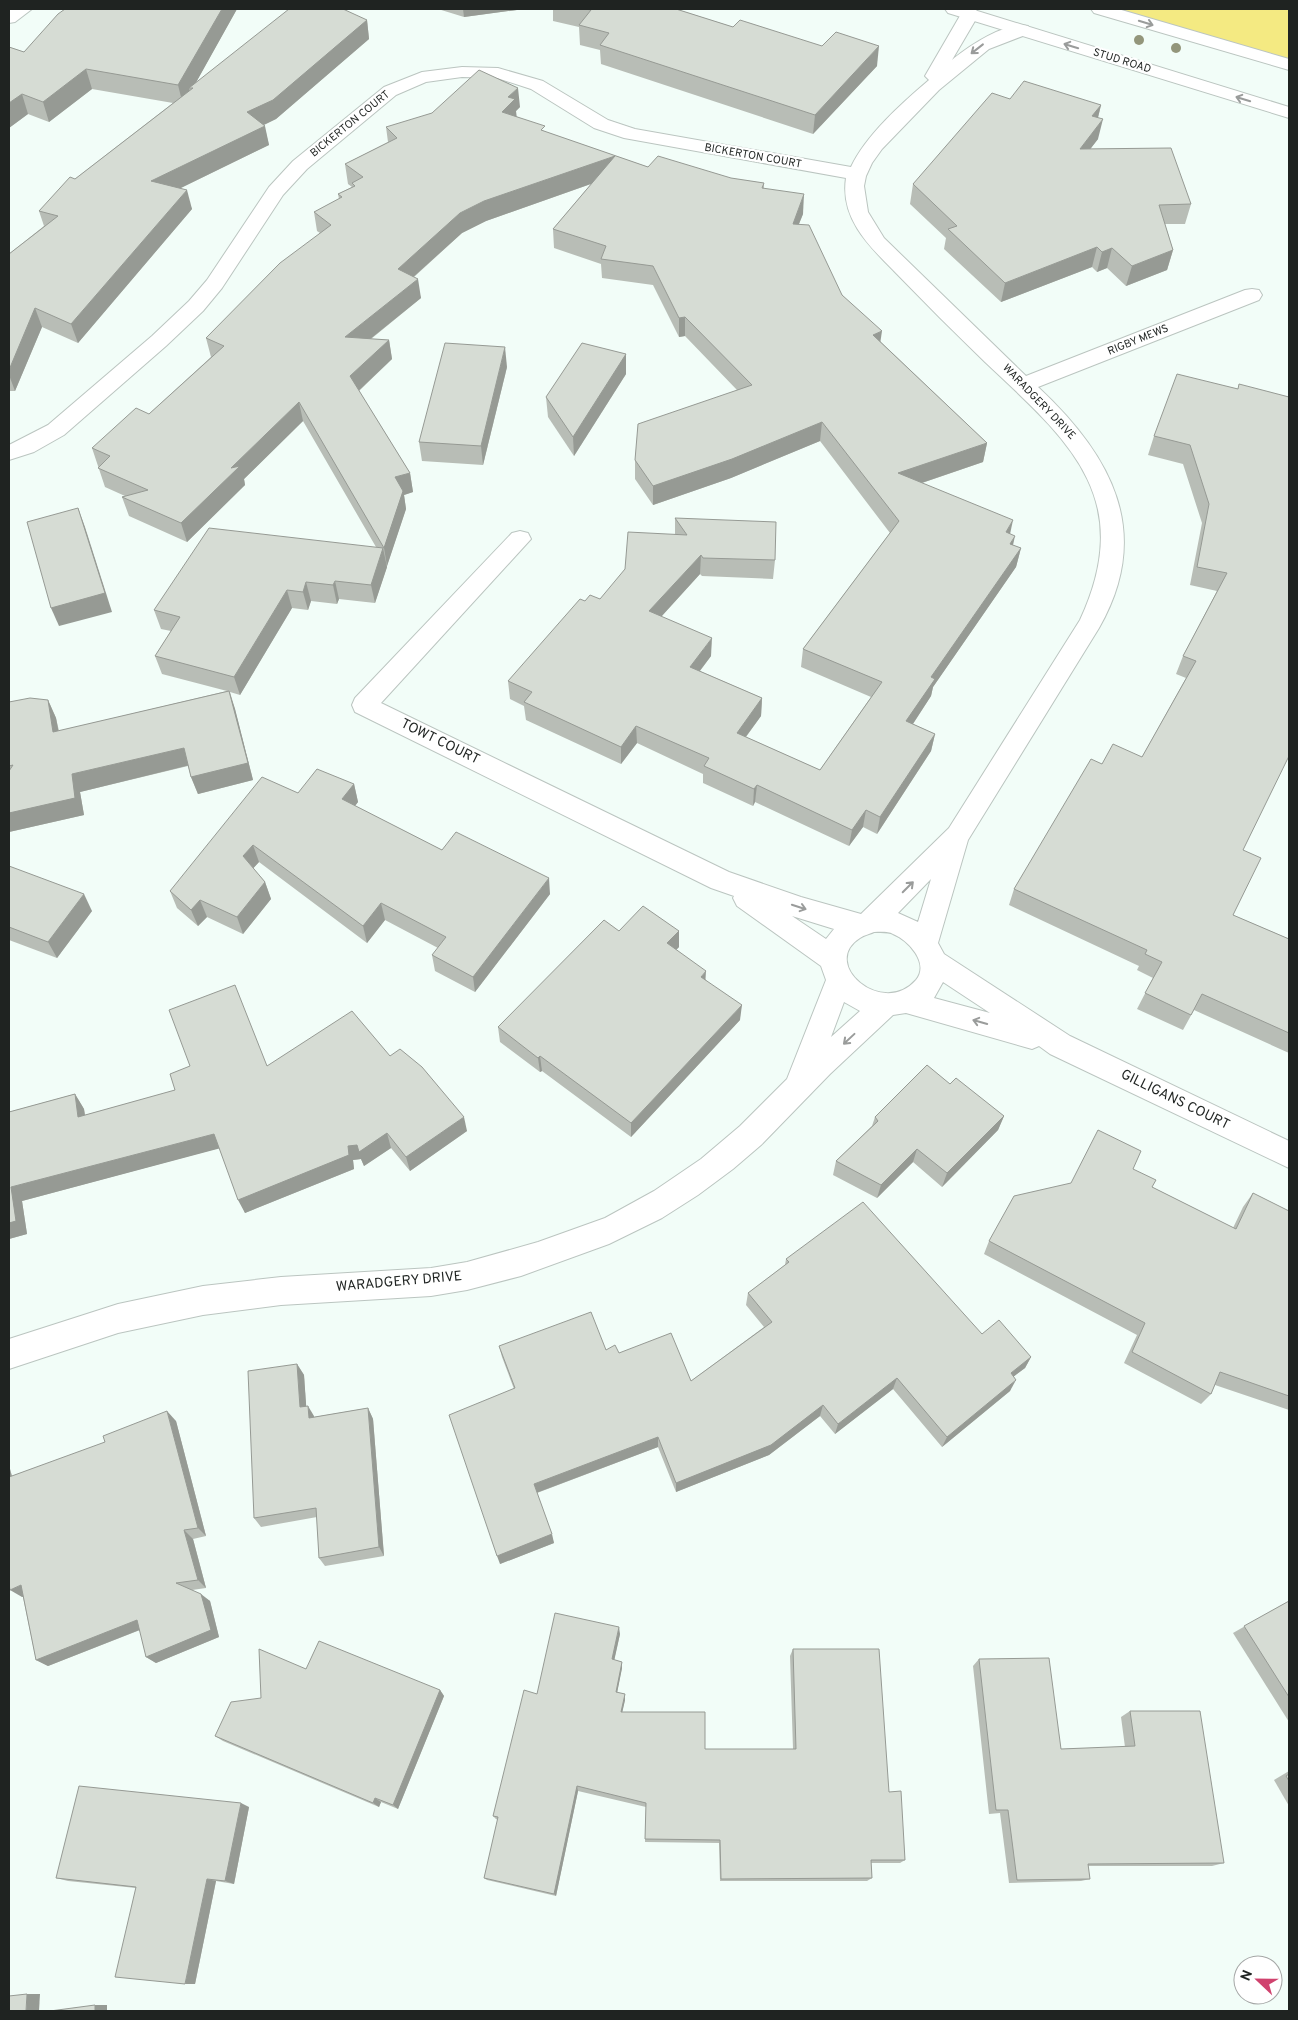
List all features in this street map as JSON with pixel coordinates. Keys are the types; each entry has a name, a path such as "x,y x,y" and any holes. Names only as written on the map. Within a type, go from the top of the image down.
{"main road":[{"path":"9,18 23,9"},
{"path":"1100,9 1289,66"},
{"path":"924,93 962,11"},
{"name":"STUD ROAD","path":"962,11 1289,113"},
{"path":"857,174 882,138 924,93 984,44 1022,30"},
{"name":"BICKERTON COURT","path":"9,453 26,447 56,430 159,341 196,306 215,284 276,191 300,165 390,91 422,77 462,72 498,73 537,85 587,117 631,134 857,174"},
{"name":"WARADGERY DRIVE","path":"857,174 854,190 856,208 864,226 918,284 1023,385 1079,444 1100,481 1110,514 1114,545 1112,563 1104,595 1091,622 958,835 865,923"},
{"name":"RIGBY MEWS","path":"1023,385 1252,295"},
{"name":"TOWT COURT","path":"520,540 364,705 720,880 801,908 865,923"},
{"name":"WARADGERY DRIVE","path":"929,952 958,835"},
{"name":"TOWT COURT","path":"720,880 836,970"},
{"path":"888,921 902,925 915,933 929,952 932,973 928,985 919,995 896,1004 858,998 848,991 836,970 836,946 842,936 865,923 888,921"},
{"name":"GILLIGANS COURT","path":"929,952 1060,1045 1289,1155"},
{"name":"WARADGERY DRIVE","path":"799,1086 836,970"},
{"name":"WARADGERY DRIVE","path":"9,1354 64,1334 195,1302 272,1291 434,1282 469,1276 547,1255 595,1237 639,1216 733,1152 799,1086 896,1004"},
{"name":"GILLIGANS COURT","path":"896,1004 1060,1045"}],"shaded area":[{"path":"1100,9 1289,9 1289,65"}],"building":[{"path":"65,9 222,9 178,85 86,69 43,102 22,94 9,103 9,47 24,52 58,14"},
{"path":"289,9 343,9 367,20 273,100 247,112 265,126 151,181 187,190 71,324 35,308 9,370 9,254 58,216 39,211 70,177 75,179 193,88 189,88"},
{"path":"585,9 676,9 733,27 740,20 822,46 836,32 879,46 815,115 600,45 609,33 579,25 591,10"},
{"path":"479,70 518,88 508,97 515,99 502,112 545,126 541,130 648,167 658,156 731,178 764,183 762,188 804,194 793,224 809,225 842,295 882,331 873,335 987,443 898,473 1013,520 1006,532 1015,536 1010,544 1021,548 931,677 935,679 906,721 935,734 880,817 866,810 852,830 757,785 754,789 704,766 709,758 636,726 621,747 524,702 532,692 508,681 580,599 585,601 590,595 600,599 625,569 628,532 687,535 675,518 776,522 775,560 703,558 701,555 649,611 712,638 690,667 762,698 737,733 820,770 882,682 803,649 899,521 822,422 732,459 653,486 635,460 638,424 752,385 685,317 679,318 653,266 601,259 606,246 553,229 615,156 484,201 460,213 398,269 418,279 345,337 389,340 350,376 410,473 395,477 403,491 384,548 299,402 231,468 240,466 181,523 122,497 148,490 98,468 110,456 92,448 136,408 149,414 224,346 206,338 280,263 331,225 314,212 342,197 338,194 355,186 352,183 363,177 345,164 397,138 386,127 432,113"},
{"path":"1024,81 1101,105 1092,116 1103,119 1080,149 1171,148 1191,204 1159,205 1173,250 1132,266 1112,248 1102,252 1097,247 1005,283 948,229 957,226 913,184 992,93 1010,99"},
{"path":"445,343 505,347 481,446 419,442"},
{"path":"582,343 626,354 573,437 546,397"},
{"path":"1177,374 1238,389 1239,384 1289,397 1289,756 1243,850 1261,858 1233,915 1289,939 1289,1033 1202,994 1191,1015 1145,993 1162,962 1145,954 1147,950 1014,889 1091,759 1102,764 1113,744 1142,757 1196,661 1183,656 1227,573 1197,567 1209,504 1190,445 1154,436"},
{"path":"78,508 105,593 51,608 27,522"},
{"path":"209,528 383,548 371,585 335,581 333,585 306,582 303,592 287,590 234,677 155,656 180,617 154,610"},
{"path":"229,691 248,763 191,777 184,748 72,774 75,798 9,813 9,771 13,765 9,766 9,702 30,698 48,700 53,732"},
{"path":"317,769 354,784 342,799 442,850 456,832 549,878 473,977 432,955 446,937 381,903 363,926 253,845 243,856 265,882 237,917 200,900 191,910 170,891 262,777 298,793"},
{"path":"9,866 84,894 48,942 9,927"},
{"path":"643,906 679,931 667,943 706,971 701,977 742,1005 631,1123 540,1056 538,1058 498,1027 604,920 619,931"},
{"path":"235,985 267,1066 352,1011 390,1056 400,1049 422,1067 464,1117 406,1157 387,1133 359,1152 357,1145 348,1146 349,1155 238,1200 214,1134 11,1187 16,1221 9,1223 9,1112 75,1094 78,1117 175,1090 170,1074 190,1066 169,1010"},
{"path":"927,1065 950,1084 956,1078 1004,1116 947,1173 917,1149 881,1185 836,1161 878,1121 875,1117"},
{"path":"1098,1130 1141,1151 1133,1169 1156,1180 1152,1187 1236,1229 1253,1193 1289,1211 1289,1396 1220,1372 1211,1394 1132,1352 1145,1323 989,1241 1014,1196 1071,1183"},
{"path":"863,1202 982,1334 999,1320 1031,1357 1011,1373 1016,1380 947,1437 897,1378 838,1424 823,1405 771,1445 676,1483 658,1437 534,1484 552,1534 497,1556 449,1415 515,1388 499,1346 591,1312 606,1350 615,1345 619,1353 671,1333 691,1381 772,1322 748,1293 789,1262 786,1259"},
{"path":"297,1364 300,1407 308,1406 309,1418 368,1408 379,1547 319,1558 316,1508 254,1518 248,1371"},
{"path":"167,1411 198,1528 184,1530 198,1580 176,1583 201,1594 211,1630 146,1657 137,1620 36,1660 21,1585 10,1590 9,1584 9,1477 105,1442 103,1436"},
{"path":"1289,1601 1289,1697 1244,1626"},
{"path":"555,1613 619,1627 612,1659 622,1662 616,1692 625,1694 621,1712 705,1712 705,1749 796,1749 793,1649 879,1649 889,1792 901,1791 905,1860 871,1860 872,1878 721,1879 720,1840 645,1839 646,1803 577,1786 554,1894 484,1878 498,1817 493,1816 524,1690 537,1694"},
{"path":"319,1641 440,1690 393,1805 375,1798 373,1803 215,1736 231,1702 261,1698 259,1649 306,1669"},
{"path":"1049,1658 1061,1749 1135,1746 1130,1711 1200,1711 1224,1863 1088,1864 1090,1879 1017,1880 1008,1810 996,1810 979,1659"},
{"path":"79,1786 241,1803 225,1881 207,1879 185,1984 115,1977 136,1887 56,1878"},
{"path":"27,1994 26,2011 9,2011 9,1996"},
{"path":"95,2005 95,2011 50,2011"}]}
